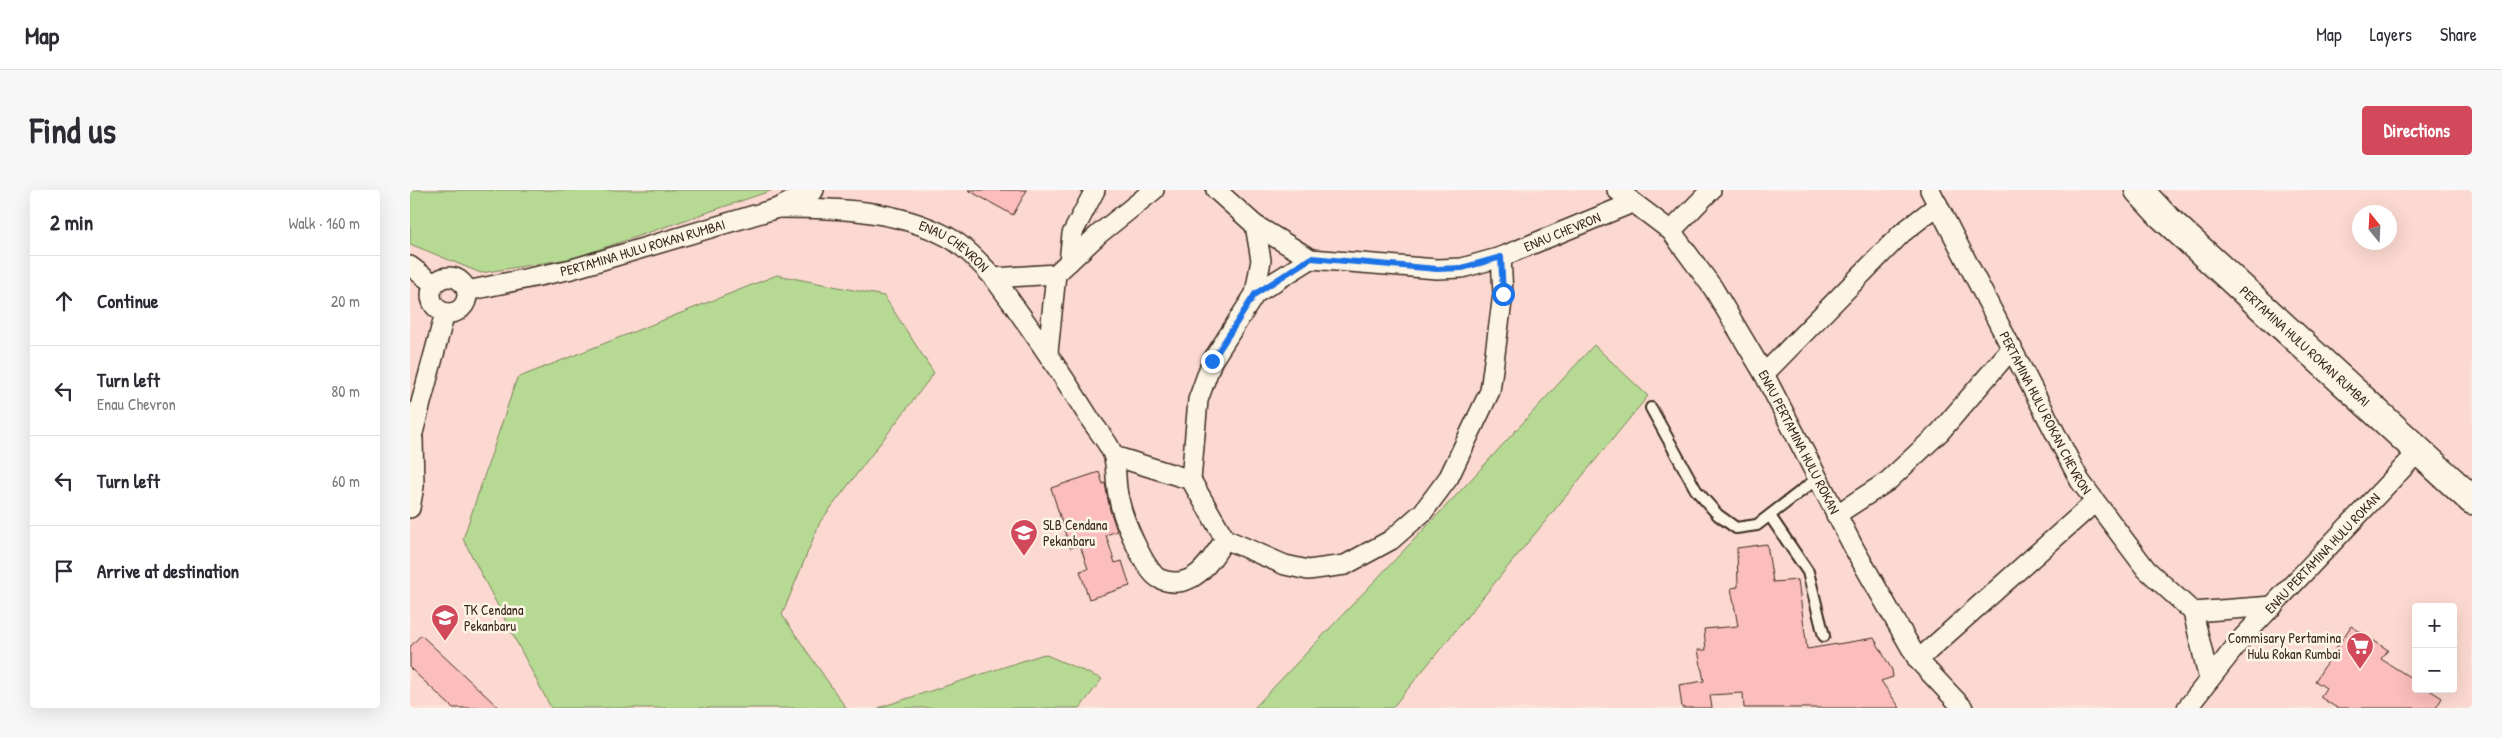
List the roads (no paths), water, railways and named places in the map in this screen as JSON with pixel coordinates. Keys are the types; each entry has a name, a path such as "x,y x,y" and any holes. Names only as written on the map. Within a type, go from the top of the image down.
{"street":[{"name":"PERTAMINA HULU ROKAN RUMBAI","path":"467,291 572,269 778,208 814,190"},
{"path":"1048,352 1062,268 1072,234 1095,190"},
{"path":"1062,268 1154,190"},
{"name":"ENAU CHEVRON","path":"1216,190 1255,225 1311,258 1437,269 1462,268 1501,257 1632,202"},
{"name":"ENAU PERTAMINA HULU ROKAN","path":"1616,190 1671,231 1713,288 1764,374 1836,515 1918,660 1963,708"},
{"path":"1671,231 1711,190"},
{"name":"PERTAMINA HULU ROKAN RUMBAI","path":"2139,190 2162,215 2472,500"},
{"path":"1764,374 1902,233 1934,197"},
{"name":"PERTAMINA HULU ROKAN CHEVRON","path":"1934,197 2080,481 2146,569 2193,612"},
{"name":"ENAU CHEVRON","path":"778,208 840,208 892,216 949,237 974,256 994,278 1062,268"},
{"path":"1255,225 1261,260 1255,294 1212,361 1198,400 1191,480 1225,540 1285,565 1308,570 1345,565 1391,540 1423,512 1449,478 1490,391 1502,302 1501,257"},
{"path":"1255,294 1311,258"},
{"path":"410,266 434,284"},
{"path":"453,277 463,284 467,291 466,300 462,308 446,314 437,310 431,302 430,293 434,284 440,279 453,277"},
{"path":"994,278 1048,352 1114,456 1118,499 1126,522 1151,572 1160,579 1177,581 1194,578 1208,565 1225,540"},
{"path":"410,508 414,486 411,441 446,314"},
{"path":"1836,515 1888,481 1940,432 2012,348"},
{"name":"ENAU PERTAMINA HULU ROKAN","path":"2187,708 2243,638 2419,450"},
{"path":"1114,456 1191,480"},
{"path":"1918,660 2095,502"},
{"path":"2209,680 2193,612 2273,606"}],"lane":[{"path":"1651,408 1696,490 1718,515 1736,528 1757,526 1818,478"},
{"path":"1770,516 1808,572 1824,636"}],"place":[{"name":"SLB Cendana Pekanbaru","path":"1024,557"},
{"name":"TK Cendana Pekanbaru","path":"445,642"},
{"name":"Commisary Pertamina Hulu Rokan Rumbai","path":"2360,670"}]}
